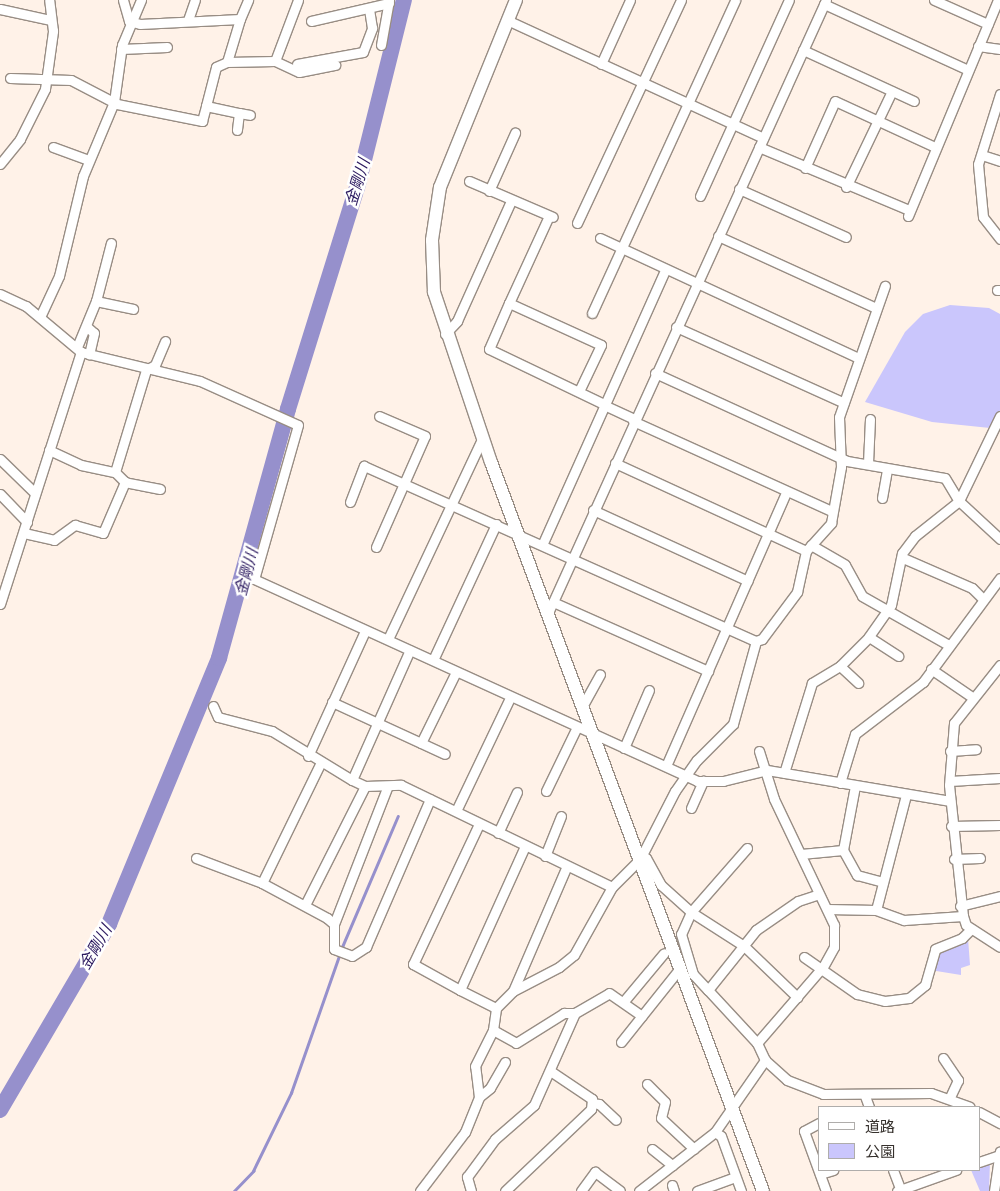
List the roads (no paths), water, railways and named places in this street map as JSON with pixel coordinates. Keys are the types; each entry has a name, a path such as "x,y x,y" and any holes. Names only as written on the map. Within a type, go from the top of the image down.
{"street":[{"path":"0,164 4,154 40,102 47,78 53,32 49,0"},
{"path":"123,0 129,20"},
{"path":"40,317 59,276 88,160 114,102 121,49 129,20 141,0"},
{"path":"188,20 195,0"},
{"path":"227,62 248,0"},
{"path":"275,61 298,0"},
{"path":"516,0 448,164 434,216 433,277 445,334 482,439 550,608 583,705 763,1191"},
{"path":"601,64 630,0"},
{"path":"577,223 681,0"},
{"path":"592,313 735,0"},
{"path":"700,196 789,0"},
{"path":"934,0 988,24"},
{"path":"507,20 732,124 805,168 908,212 998,0"},
{"path":"311,21 369,8 389,1 381,45"},
{"path":"550,608 825,2 968,70"},
{"path":"297,64 363,52 372,28 369,8"},
{"path":"0,9 50,20"},
{"path":"129,20 140,24 188,20 240,19"},
{"path":"978,46 1000,49"},
{"path":"121,49 167,47"},
{"path":"803,50 914,101"},
{"path":"10,78 71,80 114,102 202,120 216,68 227,62 275,61 299,72 335,65"},
{"path":"846,186 892,91"},
{"path":"999,99 978,164 984,217 1000,240"},
{"path":"805,168 835,101 935,147"},
{"path":"206,106 250,115"},
{"path":"237,130 239,113"},
{"path":"489,191 514,133"},
{"path":"53,147 88,160"},
{"path":"982,155 1000,162"},
{"path":"469,181 550,218 489,349 580,389 584,396 831,511"},
{"path":"739,189 846,237"},
{"path":"445,334 456,321 510,201"},
{"path":"718,236 874,308"},
{"path":"600,238 621,250 858,358"},
{"path":"0,604 82,351 86,327 96,301 111,243"},
{"path":"543,543 665,270"},
{"path":"479,1097 475,1066 492,1030 496,1008 513,991 574,955 612,887 640,859 686,777 733,724 756,641 792,602 808,548 832,523 831,511 841,457 838,422 874,308 885,286"},
{"path":"0,294 40,317 82,351 200,381 273,417 298,425 254,579 365,631 388,639 576,729 594,734 686,777 703,781 767,770 950,801"},
{"path":"96,301 133,309"},
{"path":"509,303 601,345 580,389"},
{"path":"82,351 94,333 86,327"},
{"path":"676,327 844,403"},
{"path":"115,472 146,370 151,368 165,341"},
{"path":"655,373 841,457 868,463 887,470 944,478 959,501 1000,539"},
{"path":"376,547 426,436 379,416"},
{"path":"784,773 812,683 840,666 870,636 888,611 896,570 915,536 959,501 997,433 1000,416"},
{"path":"868,463 870,419"},
{"path":"388,639 448,503 482,439"},
{"path":"49,450 81,465 115,472 125,482 160,489"},
{"path":"0,459 35,493"},
{"path":"615,463 768,535 808,548 845,565 854,589 888,611 947,644"},
{"path":"350,502 364,466 543,543 756,641"},
{"path":"882,498 887,470"},
{"path":"24,533 54,540 75,525 103,533 125,482"},
{"path":"666,766 787,491"},
{"path":"0,494 27,522"},
{"path":"593,510 748,581"},
{"path":"433,660 496,524"},
{"path":"903,558 972,588 982,598"},
{"path":"840,783 855,734 868,720 915,690 947,644 982,598 1000,578"},
{"path":"550,608 708,671"},
{"path":"308,756 365,631"},
{"path":"870,636 898,656"},
{"path":"352,780 379,724 410,650"},
{"path":"1000,665 972,697 954,724 950,751 951,826 960,906 963,916 971,929 1000,947"},
{"path":"840,666 858,683"},
{"path":"931,669 972,697"},
{"path":"421,743 456,672"},
{"path":"583,705 600,674"},
{"path":"624,748 649,690"},
{"path":"456,811 510,698"},
{"path":"332,702 445,754"},
{"path":"214,706 218,718 272,731 320,764 365,786 387,788 401,785 456,811 524,848 612,887"},
{"path":"546,791 576,729"},
{"path":"950,751 976,750"},
{"path":"757,1043 820,970 835,941 827,909 817,894 801,854 774,799 767,770 759,751"},
{"path":"262,883 320,764"},
{"path":"950,781 1000,778"},
{"path":"691,808 703,781"},
{"path":"305,905 365,786"},
{"path":"855,786 843,850 857,875 883,882"},
{"path":"387,788 334,924 334,949 352,956 366,947 430,798"},
{"path":"498,833 517,792"},
{"path":"876,910 906,795"},
{"path":"545,856 561,816"},
{"path":"479,824 412,964 496,1008"},
{"path":"951,826 1000,825"},
{"path":"460,990 524,848"},
{"path":"747,848 691,912 680,934 693,974 757,1043 765,1060 796,1085 823,1094 865,1096 931,1093 950,1097 968,1106"},
{"path":"801,854 843,850"},
{"path":"196,858 262,883 305,905 334,924"},
{"path":"640,859 646,858 661,885 691,912 744,946 797,997"},
{"path":"954,859 980,858"},
{"path":"513,991 566,868"},
{"path":"708,990 756,930 798,901 817,894"},
{"path":"960,906 1000,896"},
{"path":"827,909 876,910 904,920 963,916"},
{"path":"804,956 820,970 864,996 885,1001 909,998 925,985 935,949 962,938 971,929"},
{"path":"624,1001 664,953"},
{"path":"621,1042 680,968"},
{"path":"492,1030 516,1043 564,1013 575,1013 609,993 624,1001 642,1016"},
{"path":"471,1191 467,1177 495,1139 534,1105 552,1072 575,1013"},
{"path":"943,1058 958,1080 950,1097"},
{"path":"639,1191 715,1132 765,1060"},
{"path":"420,1191 465,1132 479,1097 490,1088 505,1062"},
{"path":"552,1072 592,1098 592,1103"},
{"path":"647,1084 665,1102 662,1118 694,1149"},
{"path":"865,1096 869,1106"},
{"path":"592,1103 599,1104 616,1120"},
{"path":"505,1191 592,1103"},
{"path":"980,1113 1000,1123"},
{"path":"818,1124 804,1131 818,1169"},
{"path":"715,1132 741,1191"},
{"path":"652,1149 672,1165"},
{"path":"980,1162 1000,1153"},
{"path":"994,1191 1000,1153"},
{"path":"819,1171 826,1191"},
{"path":"820,1174 830,1171"},
{"path":"893,1171 899,1191 950,1171"},
{"path":"580,1191 595,1172 620,1191"},
{"path":"697,1191 735,1177"}],"waterway":[{"name":"金剛川","path":"0,1110 109,924 219,658 288,409 357,188 404,0"},
{"path":"234,1191 253,1171 291,1093 342,947 398,816"}]}
